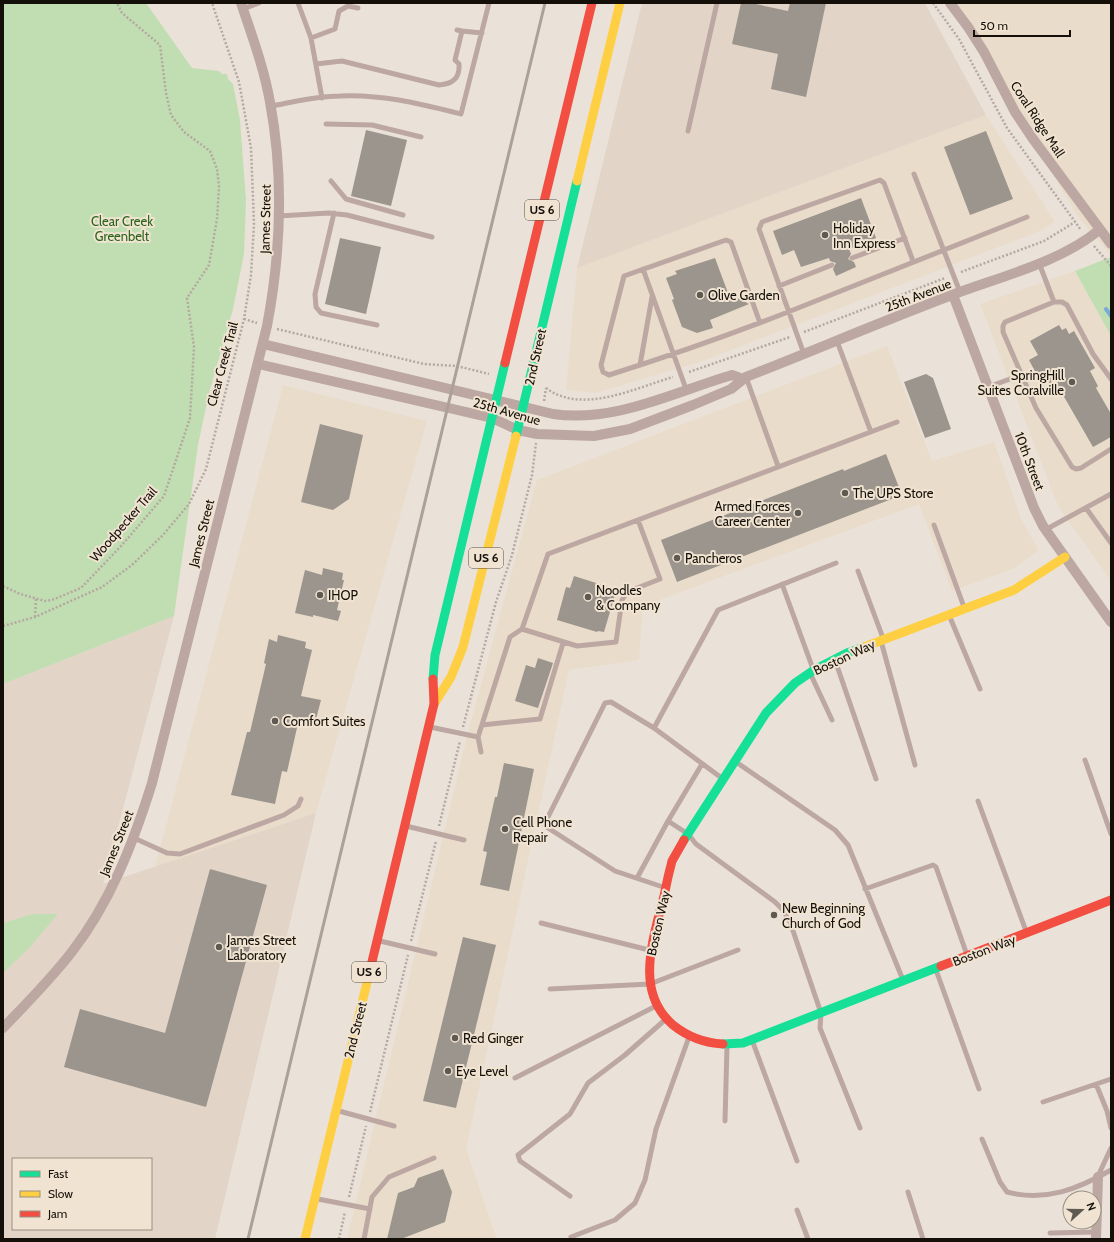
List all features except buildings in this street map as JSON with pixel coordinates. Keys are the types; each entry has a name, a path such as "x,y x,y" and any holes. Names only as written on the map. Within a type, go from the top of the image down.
{"main road":[{"name":"2nd Street","path":"305,1239 434,704 433,680 435,656 592,3"},
{"name":"2nd Street","path":"434,704 450,679 463,647 524,407 620,3"},
{"name":"Boston Way","path":"1065,557 1014,590 835,659 812,671 790,688 766,713 688,834 672,862 648,960 650,984 657,1005 666,1018 678,1030 689,1036 711,1044 727,1045 752,1039 821,1013 1111,900"}],"street":[{"name":"Coral Ridge Mall","path":"950,3 984,52 1012,105 1033,139 1099,230 1111,244"},
{"name":"James Street","path":"3,1028 41,988 71,952 101,906 120,872 134,838 152,783 263,344 276,278 279,216 278,164 271,106 257,49 242,6"},
{"name":"25th Avenue","path":"258,364 492,418 518,430 538,434 594,436 630,429 731,389 744,378 1070,250 1099,230"},
{"name":"10th Street","path":"957,294 988,388 1034,508 1045,530 1111,621"},
{"name":"25th Avenue","path":"263,344 524,407 569,416 597,415 643,404 732,375 744,378"},
{"path":"1096,1235 1098,1177"}],"lane":[{"path":"242,6 259,3"},
{"path":"298,3 311,38 322,98"},
{"path":"271,106 339,96 378,97 414,102 461,114 489,3"},
{"path":"688,131 717,3"},
{"path":"311,38 335,29 340,11 348,6 358,8"},
{"path":"316,64 342,61 439,85 447,84 455,80 459,72 459,64 454,60 459,30 482,32"},
{"path":"326,124 372,125 421,137"},
{"path":"914,174 943,249 957,294"},
{"path":"804,354 759,229 762,222 880,180 884,183 913,261"},
{"path":"331,181 346,199 402,215"},
{"path":"279,216 334,213 432,237"},
{"path":"334,213 315,294 316,306 320,313 376,325"},
{"path":"760,322 729,240 726,240 624,276 602,365 603,372 609,375 673,355 788,312 943,249 1027,217"},
{"path":"852,258 904,238"},
{"path":"1039,263 1054,302"},
{"path":"779,286 832,265"},
{"path":"643,269 686,389"},
{"path":"640,365 652,296"},
{"path":"1111,379 1094,354 1067,305 1062,302 1054,302 1005,322 1003,332 1036,408 1072,467 1076,469 1081,468 1111,450"},
{"path":"837,341 871,432"},
{"path":"988,388 1021,375"},
{"path":"744,378 778,466"},
{"path":"481,752 478,737 510,637 522,629 548,554 897,422"},
{"path":"1045,530 1111,494"},
{"path":"1086,508 1111,543"},
{"path":"522,629 563,643 577,646 616,642 622,600 627,592 660,579 638,520"},
{"path":"934,525 964,609"},
{"path":"654,728 718,610 836,563"},
{"path":"858,572 882,640 915,765"},
{"path":"782,584 812,671 832,720"},
{"path":"949,614 980,689"},
{"path":"482,725 540,719 563,643"},
{"path":"835,659 876,779"},
{"path":"666,888 615,871 547,828 545,823 605,703 611,702 654,728 723,779"},
{"path":"429,726 478,737"},
{"path":"1085,760 1111,834"},
{"path":"735,761 836,830 848,845 903,981"},
{"path":"637,878 668,821 702,764"},
{"path":"134,838 167,853 180,854 284,815 298,806 301,799"},
{"path":"978,801 1027,933"},
{"path":"668,821 688,834 696,844 775,902 783,910 795,934 821,1013 820,1028 860,1128"},
{"path":"405,825 464,840"},
{"path":"866,889 933,865 936,868 968,956"},
{"path":"541,923 651,950"},
{"path":"377,940 435,954"},
{"path":"550,989 650,984 738,950"},
{"path":"935,969 979,1089"},
{"path":"515,1078 657,1005"},
{"path":"570,1196 520,1161 518,1155 570,1114 588,1083 625,1056 666,1018"},
{"path":"571,1237 615,1220 635,1203 645,1180 656,1129 689,1036"},
{"path":"752,1039 797,1161"},
{"path":"725,1121 727,1045"},
{"path":"1042,1102 1111,1079"},
{"path":"1096,1084 1107,1111 1111,1128"},
{"path":"336,1110 394,1126"},
{"path":"982,1139 1000,1182 1007,1192 1017,1194 1047,1195 1070,1191 1111,1170"},
{"path":"1098,1177 1111,1148"},
{"path":"364,1239 372,1197 389,1177 434,1158"},
{"path":"908,1192 923,1239"},
{"path":"315,1198 370,1209"},
{"path":"797,1210 808,1239"},
{"path":"1050,1232 1096,1235"}],"path":[{"name":"Woodpecker Trail","path":"3,586 36,599 52,600 81,588 122,545 164,496 190,418 194,347 187,298 209,265 218,219 219,187 216,169 210,151 203,144 184,132 171,115 166,94 160,45 122,14 117,3"},
{"name":"Clear Creek Trail","path":"3,626 35,617 102,588 132,565 163,535 189,504 206,469 244,319 251,275 254,224 251,148 239,82 212,3"},
{"path":"542,411 546,388"},
{"path":"339,1239 462,733 496,602 512,555 532,476 538,434"},
{"path":"35,617 36,599"}],"shaded area":[{"path":"642,3 925,3 986,115 577,268"},
{"path":"946,3 1111,3 1111,255 1079,218 1015,114 993,71"},
{"path":"986,115 1055,222 1040,231 697,363 595,393 566,390 577,268"},
{"path":"1075,271 1111,336 1111,581 1058,506 980,304"},
{"path":"887,346 932,461 994,442 1022,521 1039,550 1015,568 952,591 919,504 643,606 639,660 569,670 466,1149 497,1239 347,1239 468,732 537,480"},
{"path":"283,385 427,421 316,813 155,867"},
{"path":"174,616 103,884 316,813 215,1239 3,1239 3,684"}],"green space":[{"name":"Clear Creek Greenbelt","path":"3,3 146,3 192,68 219,71 222,74 227,74 228,79 233,84 240,120 246,200 244,254 233,309 209,393 198,445 174,616 3,684"},
{"path":"1111,257 1111,336 1075,271"},
{"path":"33,914 58,914 28,949 3,973 3,923"}],"waterway":[{"path":"1106,309 1111,316"}],"railway":[{"path":"248,1239 545,3"}],"traffic: fast":[{"path":"516,436 577,181"},
{"path":"433,679 435,655 505,363"},
{"path":"684,840 766,713 795,683 814,670 847,653 864,647"},
{"path":"723,1044 743,1043 941,966"}],"traffic: slow":[{"path":"577,181 620,3"},
{"path":"434,704 451,677 463,647 516,436"},
{"path":"864,647 1014,590 1065,557"},
{"path":"305,1239 370,970"}],"traffic: jam":[{"path":"505,363 592,3"},
{"path":"370,970 434,704 433,679"},
{"path":"684,840 672,861 656,926 650,956 651,986 655,1000 662,1013 673,1025 696,1039 723,1044"},
{"path":"941,966 1111,900"}],"place":[{"name":"Holiday Inn Express","path":"825,235"},
{"name":"Olive Garden","path":"700,295"},
{"name":"SpringHill Suites Coralville","path":"1072,382"},
{"name":"The UPS Store","path":"845,493"},
{"name":"Armed Forces Career Center","path":"798,513"},
{"name":"Pancheros","path":"677,558"},
{"name":"IHOP","path":"320,595"},
{"name":"Noodles & Company","path":"588,597"},
{"name":"Comfort Suites","path":"275,721"},
{"name":"Cell Phone Repair","path":"505,829"},
{"name":"New Beginning Church of God","path":"774,915"},
{"name":"James Street Laboratory","path":"219,947"},
{"name":"Red Ginger","path":"455,1038"},
{"name":"Eye Level","path":"448,1071"}]}
